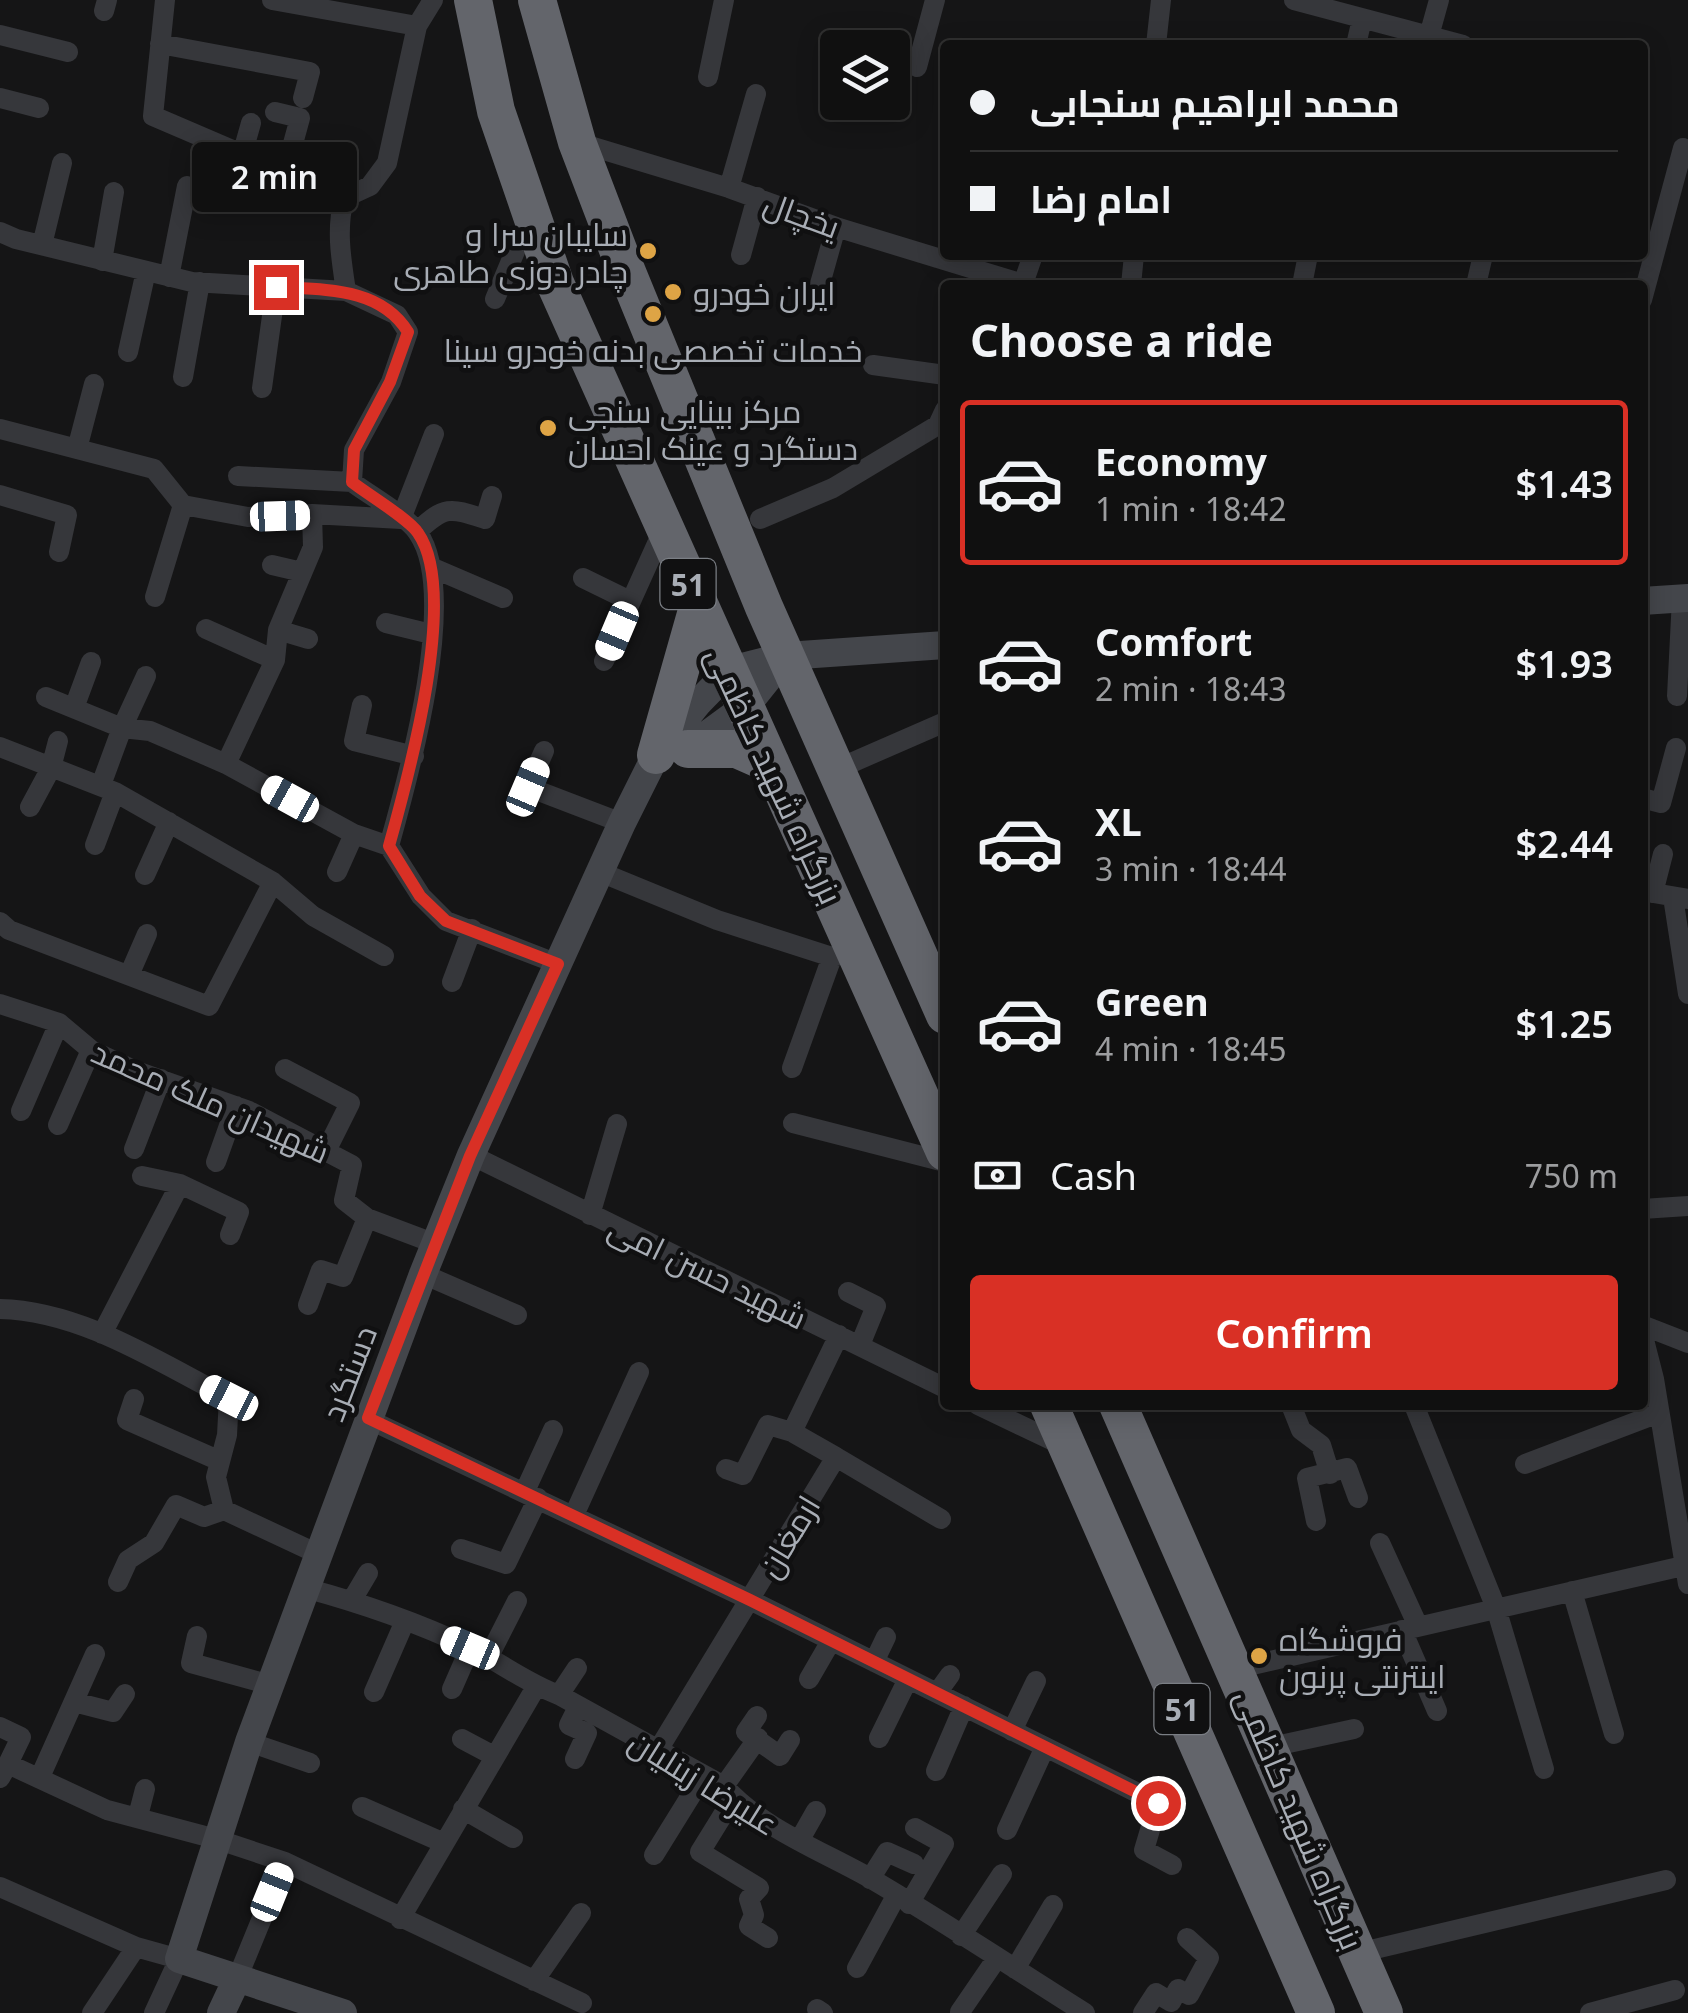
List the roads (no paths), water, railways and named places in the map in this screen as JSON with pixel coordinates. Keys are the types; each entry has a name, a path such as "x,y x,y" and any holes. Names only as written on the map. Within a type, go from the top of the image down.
{"highway":[{"name":"بزرگراه شهید کاظمی","path":"473,0 496,111 555,284 746,706 844,954 940,1142"},
{"name":"بزرگراه شهید کاظمی","path":"538,0 578,142 716,492 835,770 934,963 940,991"},
{"path":"698,607 664,759 736,749 770,764"},
{"name":"بزرگراه شهید کاظمی","path":"1051,1410 1316,2013"},
{"name":"بزرگراه شهید کاظمی","path":"1120,1410 1384,2013"}],"street":[{"path":"165,0 153,116 344,198 370,186 387,163 417,26 432,0"},
{"path":"272,0 417,26"},
{"path":"708,76 724,0"},
{"path":"917,67 935,0"},
{"path":"1156,40 1160,0"},
{"path":"1294,0 1445,40"},
{"path":"1430,36 1439,0"},
{"path":"1357,40 1362,19"},
{"path":"0,36 68,52"},
{"path":"160,44 310,72 303,98"},
{"path":"729,188 756,94"},
{"path":"0,98 39,108"},
{"path":"275,112 300,118 285,173"},
{"path":"242,155 251,123"},
{"name":"یخچال","path":"578,142 756,197 987,280"},
{"path":"1647,280 1683,148"},
{"path":"42,246 62,163"},
{"path":"169,276 186,186"},
{"path":"102,261 114,192"},
{"path":"741,254 756,197"},
{"path":"344,198 338,220 338,243 346,291"},
{"path":"495,298 530,214"},
{"path":"818,291 836,228"},
{"path":"0,232 42,246 200,282 346,291 397,315 408,332 390,382 354,450 352,482"},
{"path":"128,352 146,271"},
{"path":"183,377 200,282"},
{"path":"262,388 276,287"},
{"path":"872,364 940,375"},
{"path":"77,450 94,384"},
{"path":"760,519 834,488 940,421"},
{"path":"0,429 154,469 184,505 248,517 312,514 410,525 454,509 486,519 492,496"},
{"path":"410,525 434,434"},
{"path":"238,476 352,482 410,525 433,568 432,634 414,756 389,846"},
{"path":"0,496 67,515 59,552"},
{"path":"155,597 184,505"},
{"path":"226,764 275,660 278,630 313,547 312,514"},
{"path":"604,661 664,528"},
{"path":"272,566 302,572"},
{"path":"433,568 503,598"},
{"path":"583,578 630,600"},
{"path":"1648,601 1685,598 1678,696"},
{"path":"386,623 432,634"},
{"path":"206,629 275,660"},
{"path":"278,630 308,639"},
{"path":"730,670 786,656 940,645"},
{"name":"دستگرد","path":"664,759 746,706 786,656"},
{"path":"74,708 90,662"},
{"name":"دستگرد","path":"154,2013 179,1959 216,1839 305,1588 470,1156 622,823 698,702 730,670"},
{"path":"94,845 122,728 146,676"},
{"path":"46,697 122,728 150,731 226,764 354,834 389,846 420,896 446,921 558,964"},
{"path":"362,705 354,742 414,756"},
{"path":"835,770 940,724"},
{"path":"30,807 51,768 58,741"},
{"path":"0,748 108,788 273,882 312,916 384,956"},
{"path":"1648,800 1661,803 1676,748"},
{"path":"544,751 528,787 622,823"},
{"path":"146,875 169,822"},
{"path":"337,872 354,834"},
{"path":"1664,854 1664,895 1688,994"},
{"path":"600,872 716,920 844,954 792,1068"},
{"path":"0,922 9,930 209,1006 273,882"},
{"path":"452,982 472,929"},
{"path":"130,973 147,934"},
{"name":"شهیدان ملک محمد","path":"0,1004 59,1023 91,1050 236,1106 352,1165 344,1200 367,1218"},
{"path":"21,1110 59,1023"},
{"path":"58,1125 91,1050"},
{"path":"285,1069 350,1102 326,1151"},
{"path":"134,1149 161,1079"},
{"path":"216,1162 236,1106"},
{"path":"793,1123 940,1161"},
{"path":"590,1215 617,1124"},
{"name":"شهید حسن امی","path":"470,1156 940,1386"},
{"path":"142,1176 180,1184 239,1212 230,1235"},
{"path":"102,1334 180,1184"},
{"path":"1648,1209 1688,1206"},
{"path":"308,1305 321,1270 342,1278 367,1218 436,1244"},
{"path":"423,1274 517,1315"},
{"path":"848,1292 876,1306 860,1346"},
{"path":"0,1308 32,1310 102,1334 229,1398 226,1435 216,1477 224,1510"},
{"path":"1648,1326 1688,1342"},
{"path":"726,1469 742,1475 768,1425 792,1432 839,1335"},
{"path":"1236,1668 1572,1591 1685,1575 1681,1509 1648,1361"},
{"path":"574,1515 639,1372"},
{"path":"134,1399 127,1420 220,1461"},
{"path":"988,1410 1066,1447"},
{"path":"1293,1410 1301,1430 1320,1445 1330,1474"},
{"path":"1416,1410 1496,1608 1544,1768"},
{"path":"1525,1464 1659,1413"},
{"path":"368,1418 750,1600 1158,1803 1144,1850 1172,1865"},
{"path":"461,1549 506,1564 553,1430"},
{"name":"ارمغان","path":"658,1750 836,1458 792,1432"},
{"path":"836,1458 941,1518"},
{"path":"1316,1521 1307,1478 1347,1468 1358,1498"},
{"path":"118,1582 128,1560 154,1543 176,1505 204,1516 224,1510 318,1554"},
{"path":"1380,1543 1437,1711"},
{"path":"352,1600 368,1573"},
{"name":"علیرضا زینلیان","path":"305,1588 352,1600 405,1621 479,1653 559,1695 729,1791 799,1841 870,1879 1016,1968 1056,2006 1085,2013"},
{"path":"1572,1591 1614,1734"},
{"path":"452,1689 517,1601"},
{"path":"374,1692 405,1621"},
{"path":"197,1636 191,1663 270,1685"},
{"path":"874,1662 886,1637"},
{"path":"809,1679 831,1640"},
{"path":"40,1777 95,1654"},
{"path":"559,1695 576,1668"},
{"path":"937,1693 950,1675"},
{"path":"879,1738 908,1679"},
{"path":"1012,1730 1036,1681"},
{"path":"400,1920 536,1686"},
{"path":"74,1702 112,1712 125,1694"},
{"path":"574,1759 587,1733 569,1725 578,1706"},
{"path":"936,1771 964,1706"},
{"path":"757,1716 746,1732 780,1756 790,1740"},
{"path":"0,1727 21,1737 4,1771 40,1777 107,1810 284,1862 582,2003"},
{"path":"1266,1748 1354,1729"},
{"path":"758,1738 700,1852 759,1888 749,1899 754,1914 749,1926 768,1938"},
{"path":"462,1740 494,1756"},
{"path":"249,1742 310,1763"},
{"path":"1007,1830 1045,1747"},
{"path":"654,1856 703,1776"},
{"path":"138,1816 145,1789"},
{"path":"362,1807 444,1843"},
{"path":"463,1810 512,1838"},
{"path":"799,1841 816,1811"},
{"path":"857,1968 944,1844 916,1828"},
{"path":"870,1879 887,1852 914,1864"},
{"path":"220,2013 284,1862"},
{"path":"961,1936 1002,1874"},
{"path":"1358,1953 1666,1880"},
{"path":"0,1887 136,1947 343,2013"},
{"path":"1016,1968 1054,1905"},
{"path":"534,1981 581,1913"},
{"path":"1143,2013 1156,1992 1171,2002 1178,1989 1189,1995 1210,1958 1187,1938"},
{"path":"92,2013 136,1947"},
{"path":"960,2012 996,1958"},
{"path":"1590,2013 1675,1990"}],"place":[{"name":"سایبان سرا و چادر دوزی طاهری","path":"648,251"},
{"name":"ایران خودرو","path":"673,292"},
{"name":"خدمات تخصصی بدنه خودرو سینا","path":"653,314"},
{"name":"مرکز بینایی سنجی دستگرد و عینک احسان","path":"548,428"},
{"name":"فروشگاه اینترنتی پرنون","path":"1259,1656"}]}
